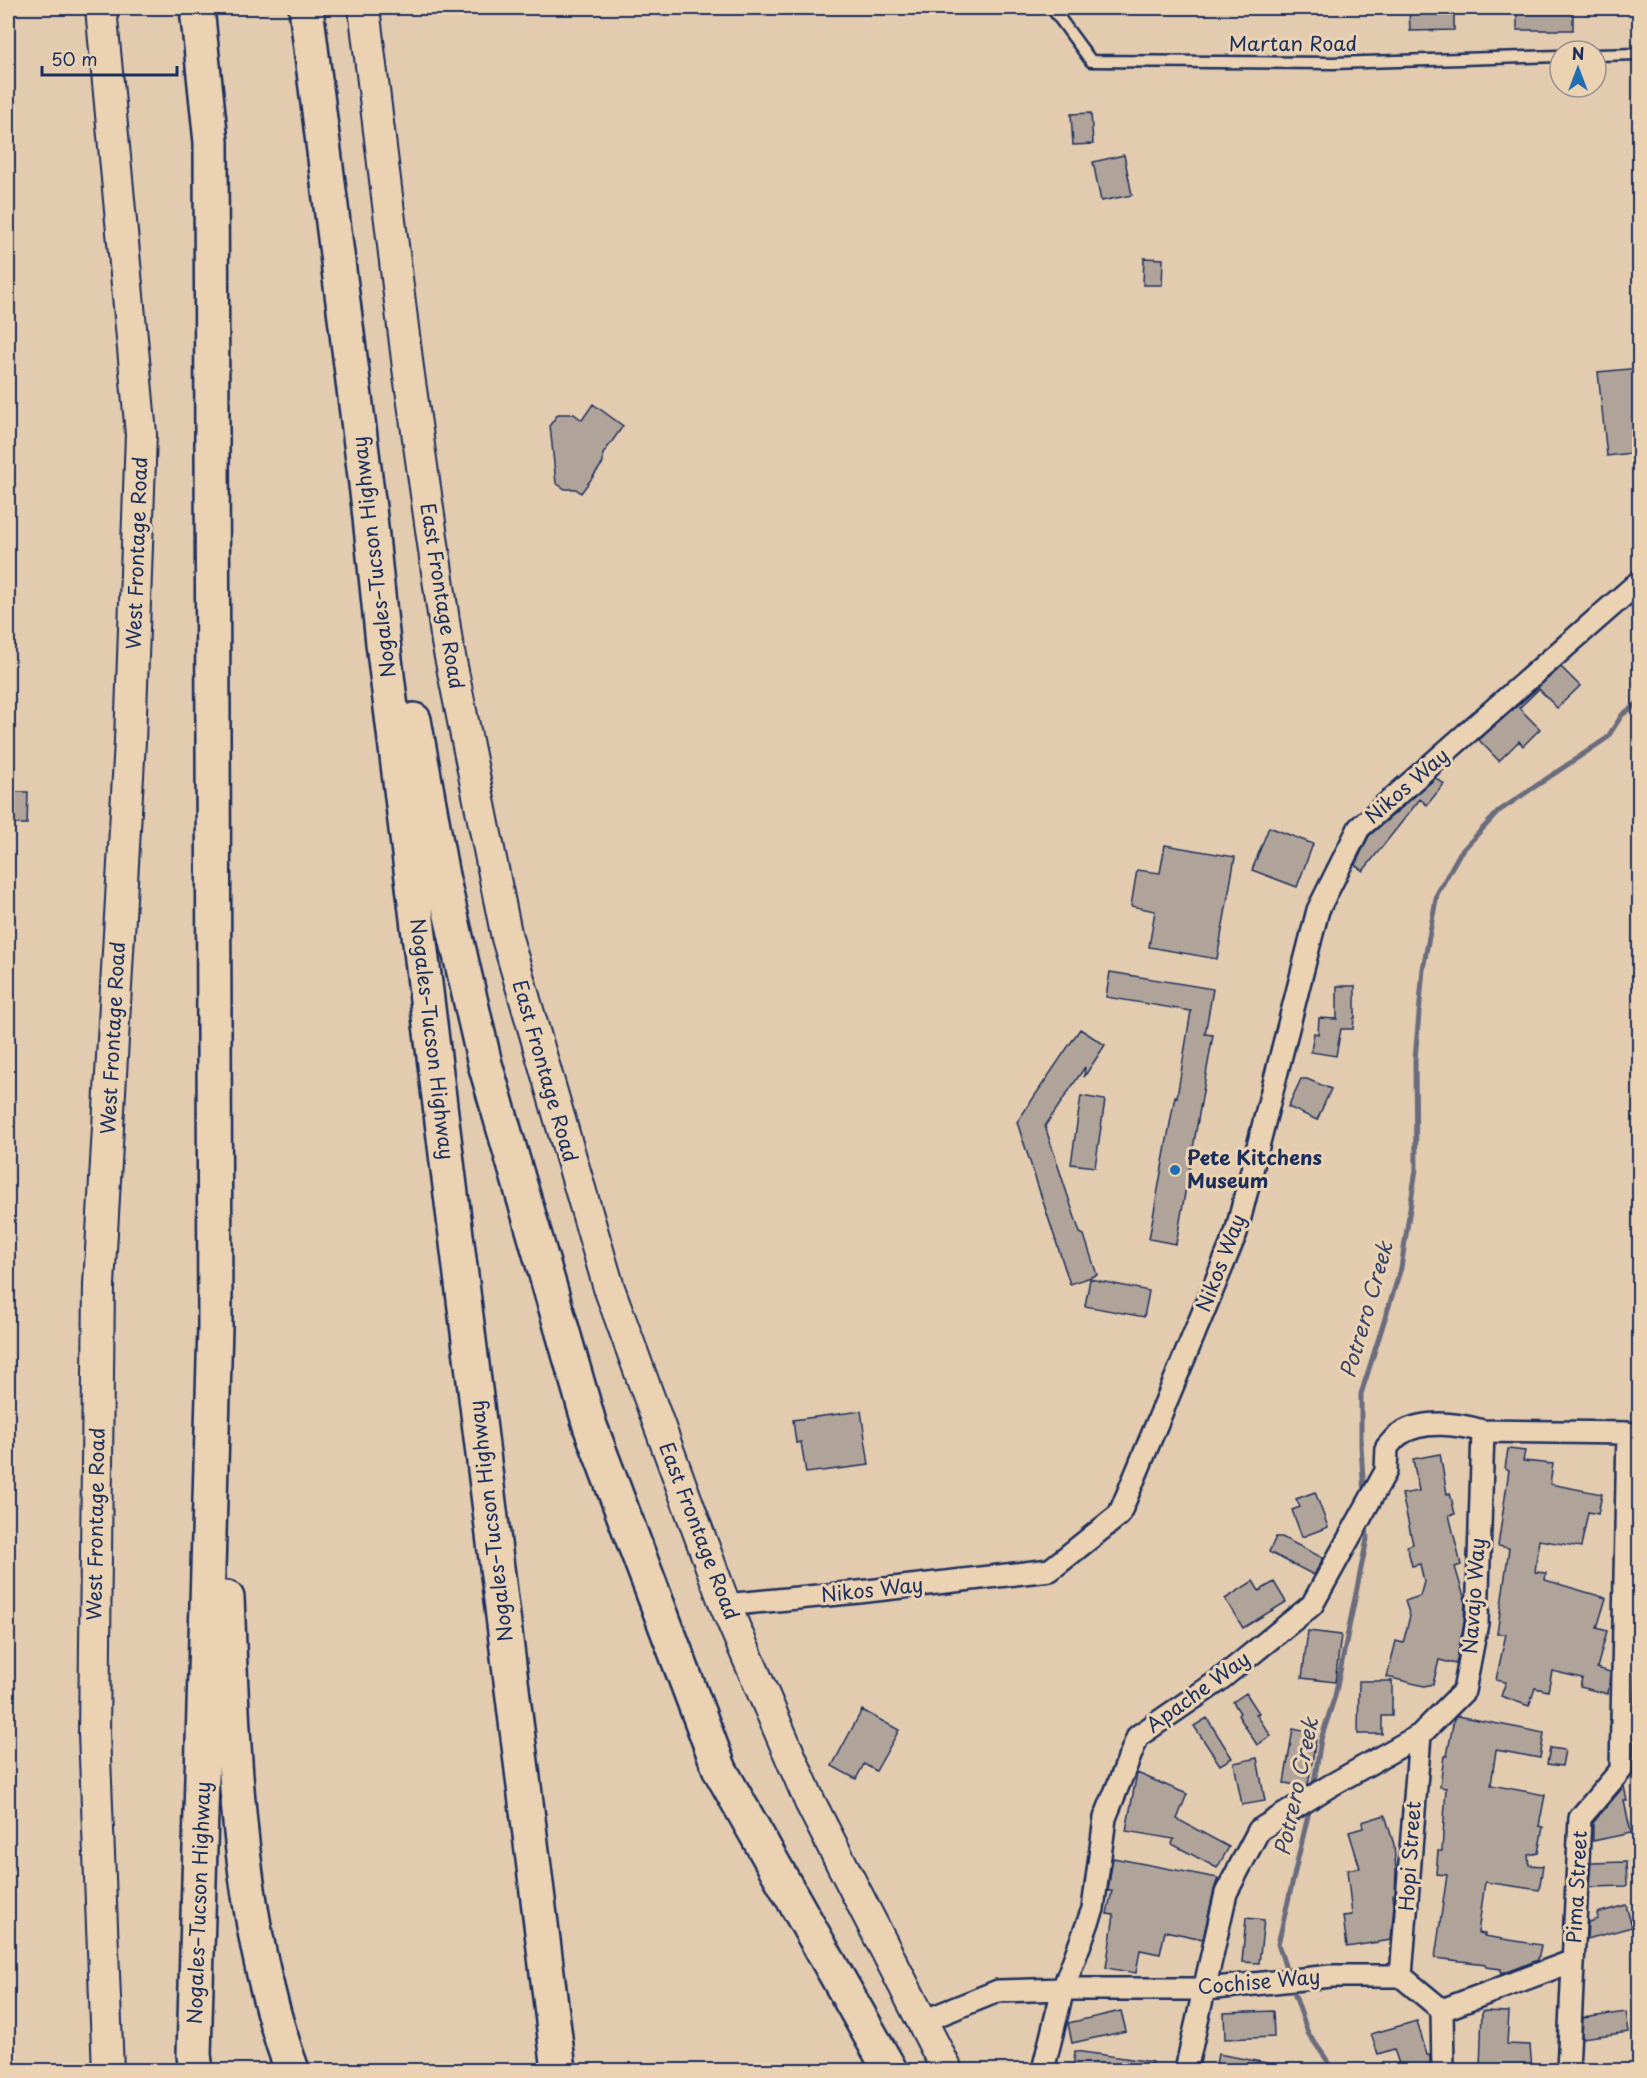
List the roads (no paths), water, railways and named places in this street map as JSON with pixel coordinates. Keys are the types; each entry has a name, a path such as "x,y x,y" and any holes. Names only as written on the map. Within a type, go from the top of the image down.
{"highway":[{"name":"Nogales–Tucson Highway","path":"196,2070 195,2019 215,1326 211,142 197,8"},
{"name":"Nogales–Tucson Highway","path":"306,8 559,2070"},
{"path":"384,643 414,722 442,876 485,1064 590,1426 720,1770 890,2070"},
{"path":"215,1326 237,1804 253,1924 281,2041 292,2070"}],"street":[{"name":"West Frontage Road","path":"101,8 141,434 130,741 99,1285 94,1734 108,2070"},
{"name":"East Frontage Road","path":"364,8 408,368 447,642 507,938 609,1288 725,1605 810,1802 947,2070"},
{"name":"Nikos Way","path":"725,1605 1050,1570 1119,1515 1236,1233 1318,910 1359,828 1640,581"},
{"name":"Apache Way","path":"1043,2070 1063,1989 1093,1909 1105,1818 1138,1736 1217,1682 1312,1605 1386,1471 1387,1447 1400,1434 1421,1425 1464,1426 1483,1431 1628,1433"},
{"name":"Navajo Way","path":"1186,2070 1226,1893 1259,1830 1328,1787 1420,1735 1464,1691 1477,1623 1483,1431"},
{"name":"Pima Street","path":"1568,2070 1580,1818 1621,1770 1628,1433"},
{"name":"Hopi Street","path":"1401,1976 1420,1735"},
{"path":"1442,2010 1573,1961"},
{"name":"Cochise Way","path":"921,2022 998,1991 1206,1989 1331,1976 1401,1976"},
{"path":"1401,1976 1442,2010 1443,2070"}],"lane":[{"name":"Martan Road","path":"1052,8 1091,61 1333,63 1548,56"},
{"path":"1608,55 1640,54"}],"waterway":[{"name":"Potrero Creek","path":"1364,1495 1361,1394 1401,1268 1416,1169 1415,1059 1423,969 1437,894 1460,853 1499,811 1607,738 1622,715 1640,701"},
{"name":"Potrero Creek","path":"1313,1789 1321,1739 1335,1696 1367,1539 1366,1522"},
{"name":"Potrero Creek","path":"1288,1975 1278,1944 1310,1807"},
{"name":"Potrero Creek","path":"1291,1984 1308,2033 1334,2070"}],"place":[{"name":"Pete Kitchens Museum","path":"1175,1170"}]}
